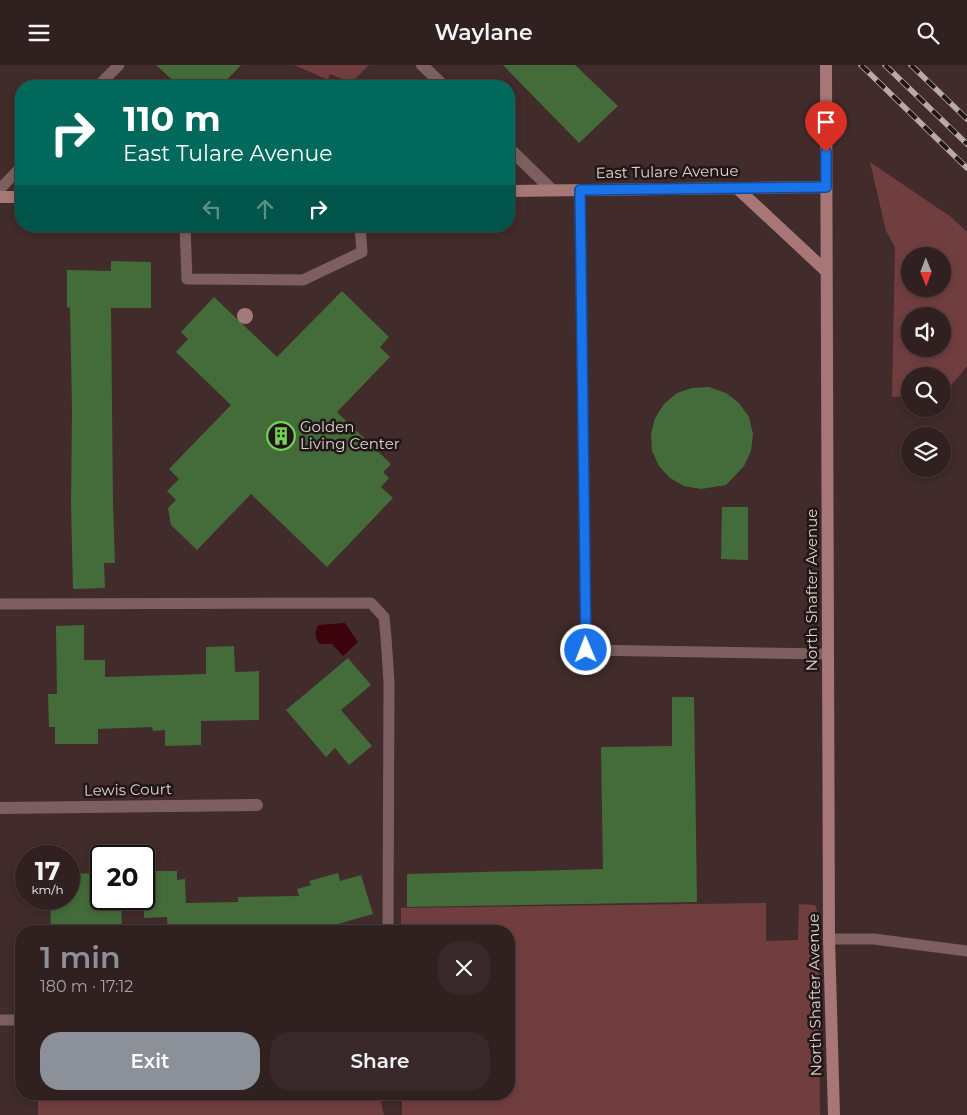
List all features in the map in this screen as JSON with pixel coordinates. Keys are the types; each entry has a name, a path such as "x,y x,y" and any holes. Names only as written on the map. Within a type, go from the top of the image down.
{"main road":[{"name":"North Shafter Avenue","path":"826,65 830,939 834,1115"},
{"name":"East Tulare Avenue","path":"515,191 826,187"},
{"path":"737,188 826,271"},
{"path":"0,197 15,197"}],"street":[{"path":"422,65 438,80"},
{"path":"515,155 552,190"},
{"name":"Lewis Court","path":"0,808 257,805"}],"lane":[{"path":"104,80 118,65"},
{"path":"0,189 15,173"},
{"path":"580,190 586,650 828,654"},
{"path":"185,232 187,279 303,280 362,252 360,232"},
{"path":"0,604 371,603 384,617 389,682 388,925"},
{"path":"830,939 874,939 967,951"},
{"path":"0,1020 15,1020"}],"shaded area":[{"path":"294,65 369,65 354,80 345,80 330,74 328,79"},
{"path":"870,162 951,217 967,232 967,366 951,385 951,367 901,367 901,396 892,397 895,247 886,231"},
{"path":"345,623 358,642 343,656 332,644 320,644 316,633 318,625"},
{"path":"766,903 766,941 798,940 799,904 815,905 818,914 820,1115 402,1115 402,1100 515,1100 515,925 401,925 401,908"},
{"path":"38,1100 380,1100 384,1115 38,1115"}],"building":[{"path":"156,65 241,65 227,80 172,80"},
{"path":"503,65 575,65 618,106 579,143"},
{"path":"111,261 151,262 151,308 111,308 115,563 104,563 105,588 73,589 71,504 72,410 70,308 67,307 67,270 111,271"},
{"name":"Golden Living Center","path":"342,291 389,337 380,347 390,357 337,412 391,464 383,472 389,478 381,487 393,498 327,567 251,494 197,550 171,525 168,508 176,500 167,491 179,479 169,469 231,405 176,352 188,339 181,332 214,297 277,357"},
{"path":"709,387 726,393 739,403 749,417 753,434 751,451 744,466 726,485 701,489 684,486 670,478 659,466 652,451 651,434 655,418 664,404 677,393 692,388"},
{"path":"722,507 748,507 748,560 721,559"},
{"path":"84,625 84,660 105,660 105,677 206,674 206,647 234,646 235,672 259,671 259,720 201,721 201,745 165,746 165,730 153,731 152,727 98,729 98,744 55,744 55,727 49,727 48,694 57,694 56,626"},
{"path":"348,658 371,685 341,710 372,746 349,765 335,748 326,757 286,710"},
{"path":"672,697 694,697 697,902 407,907 407,874 603,869 601,747 672,746"},
{"path":"155,871 177,871 177,880 185,879 186,903 238,902 238,897 299,896 297,889 311,885 309,881 338,873 340,881 361,875 373,914 338,925 168,925 167,917 144,918 144,910 155,910"},
{"path":"90,873 90,910 121,910 122,925 51,925 50,910 80,910 80,874"}],"railway":[{"path":"861,65 967,168"},
{"path":"885,65 967,144"},
{"path":"911,65 967,119"}],"place":[{"name":"Golden Living Center","path":"281,436"}],"route":[{"path":"586,650 580,190 826,187 826,152"}]}
